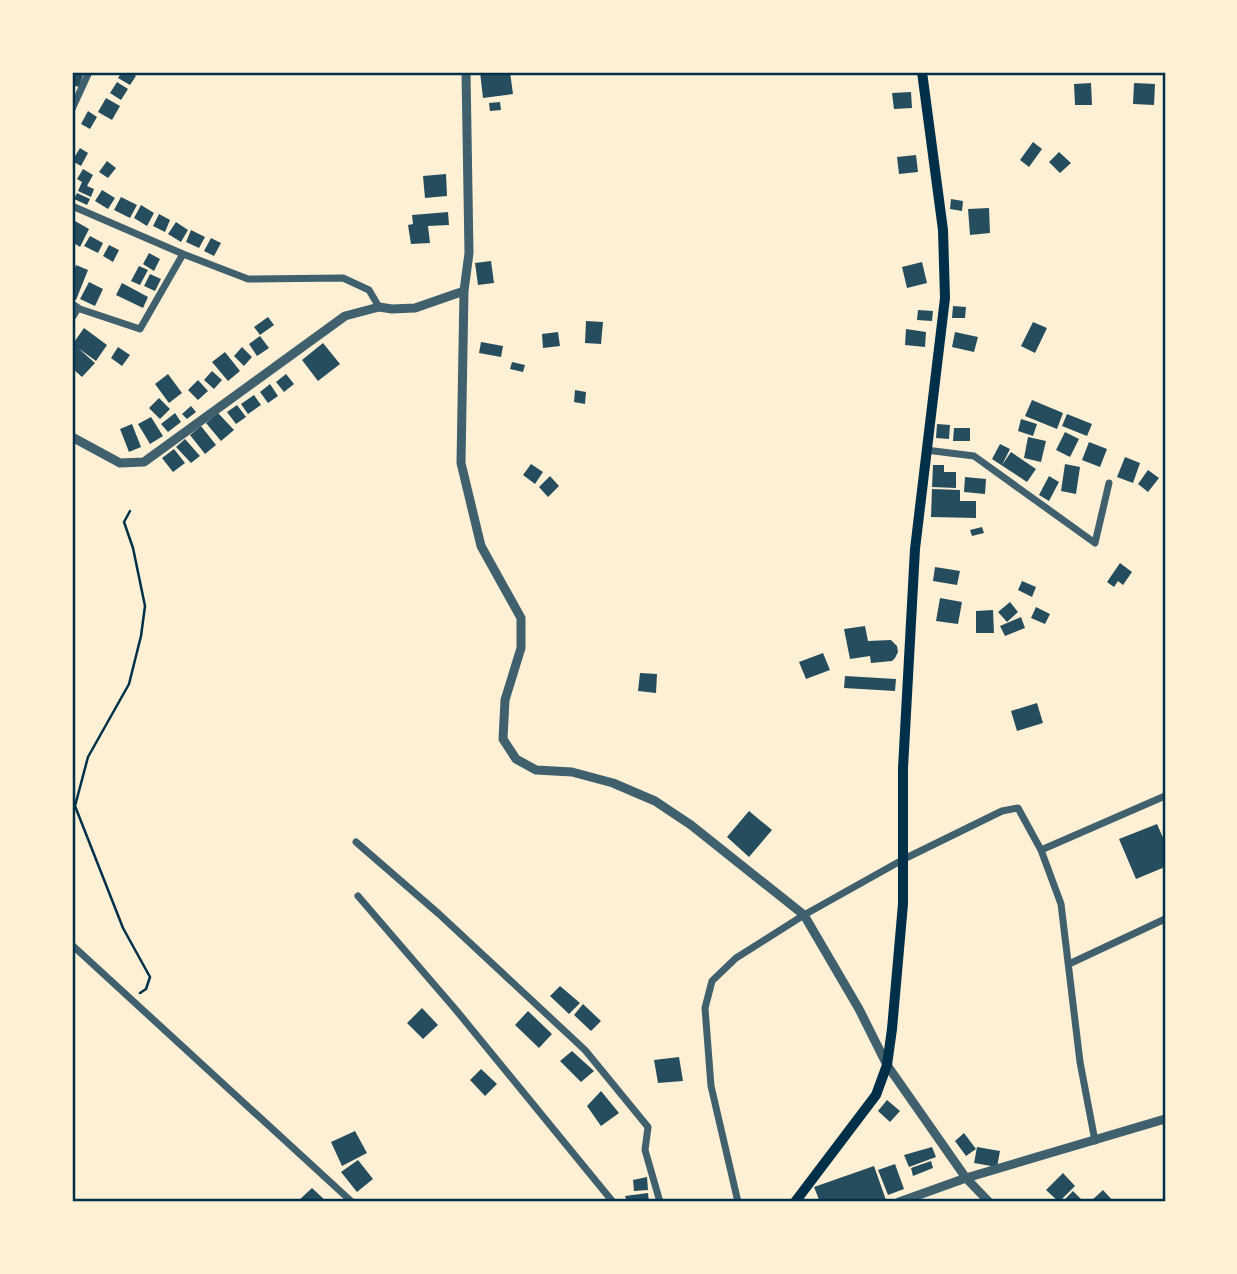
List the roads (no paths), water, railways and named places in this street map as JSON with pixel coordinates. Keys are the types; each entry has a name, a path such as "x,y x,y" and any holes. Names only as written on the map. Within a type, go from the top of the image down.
{"main road":[{"path":"795,1202 876,1095 887,1065 903,904 903,768 915,549 944,298 943,230 922,72"}],"street":[{"path":"72,109 89,72"},
{"path":"466,72 469,253 464,291 461,463 481,546 521,618 521,648 505,700 503,739 516,759 536,770 572,772 613,783 655,801 713,842 804,915 859,1009 887,1065 966,1178 989,1202"},
{"path":"72,89 80,94"},
{"path":"72,206 248,279 343,278 369,290 379,307"},
{"path":"73,310 140,329 183,254"},
{"path":"72,437 120,463 144,462 345,316 379,307 415,309 464,291"},
{"path":"926,450 974,456 1094,543 1110,483"},
{"path":"1041,850 1165,796"},
{"path":"738,1202 711,1086 705,1008 712,981 736,958 804,915 904,859 1002,811 1018,808 1041,850 1061,904 1080,1062 1095,1141"},
{"path":"356,842 439,914 585,1050 648,1127 645,1150 660,1202"},
{"path":"358,896 456,1010 613,1202"},
{"path":"1069,964 1165,919"},
{"path":"72,945 352,1202"},
{"path":"899,1202 966,1178 1165,1119"}]}
